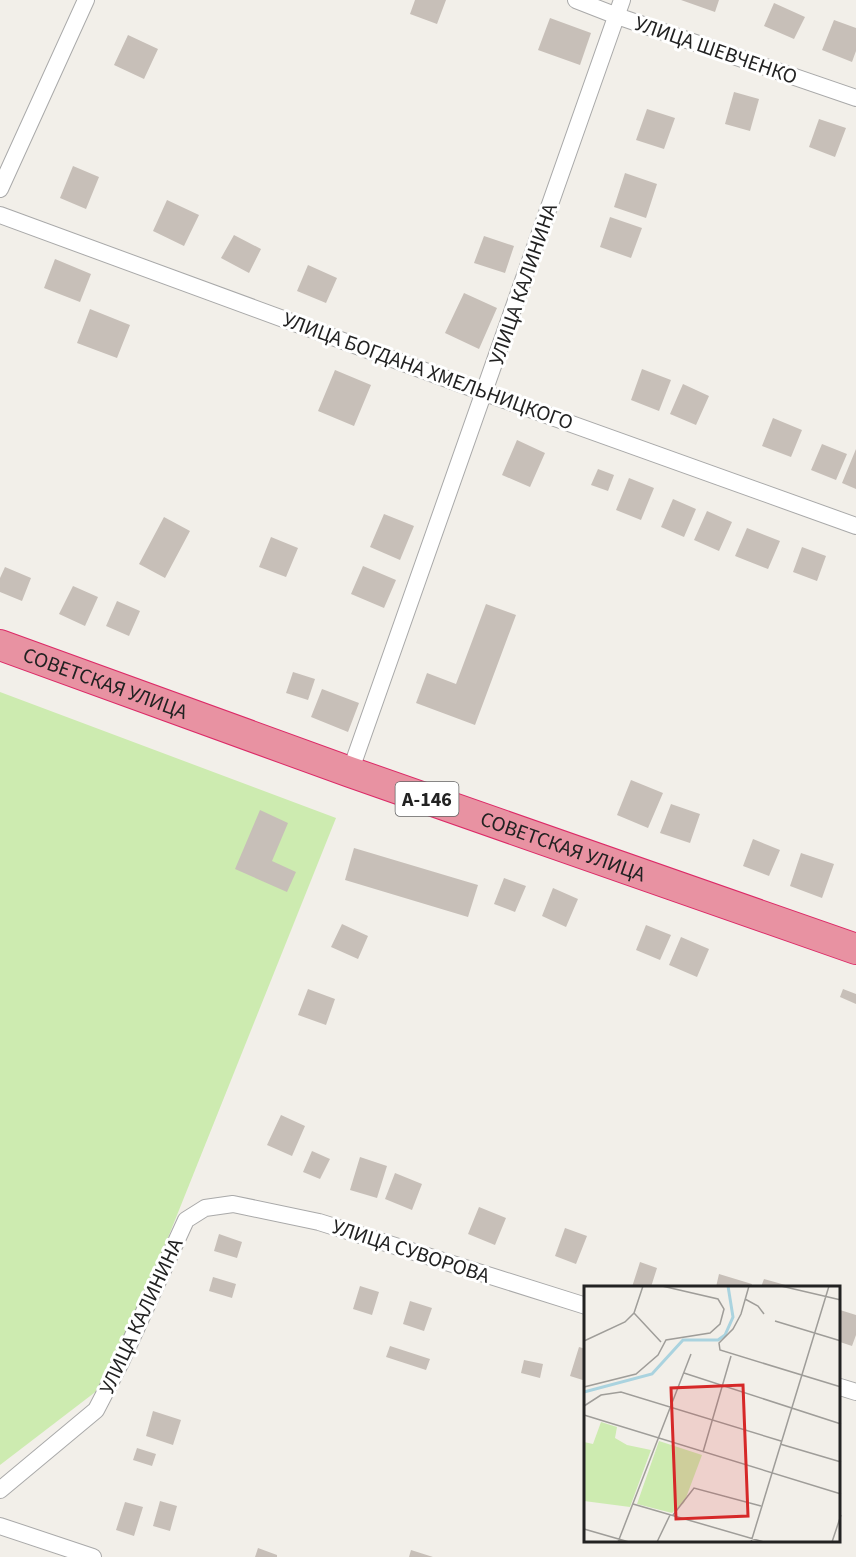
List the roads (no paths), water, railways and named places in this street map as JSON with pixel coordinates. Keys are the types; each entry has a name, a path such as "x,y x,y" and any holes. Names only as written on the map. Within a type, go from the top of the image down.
{"highway":[{"name":"СОВЕТСКАЯ УЛИЦА","path":"0,645 350,772 856,949"}],"street":[{"path":"0,189 86,0"},
{"name":"УЛИЦА ШЕВЧЕНКО","path":"576,0 619,8 856,98"},
{"name":"УЛИЦА КАЛИНИНА","path":"350,772 619,8"},
{"name":"УЛИЦА БОГДАНА ХМЕЛЬНИЦКОГО","path":"0,215 485,393 856,525"},
{"name":"УЛИЦА КАЛИНИНА","path":"0,1490 96,1410 122,1362 186,1220 205,1208 233,1204"},
{"name":"УЛИЦА СУВОРОВА","path":"233,1204 319,1222 584,1305"},
{"path":"841,1387 856,1392"},
{"path":"0,1526 93,1557"}]}
